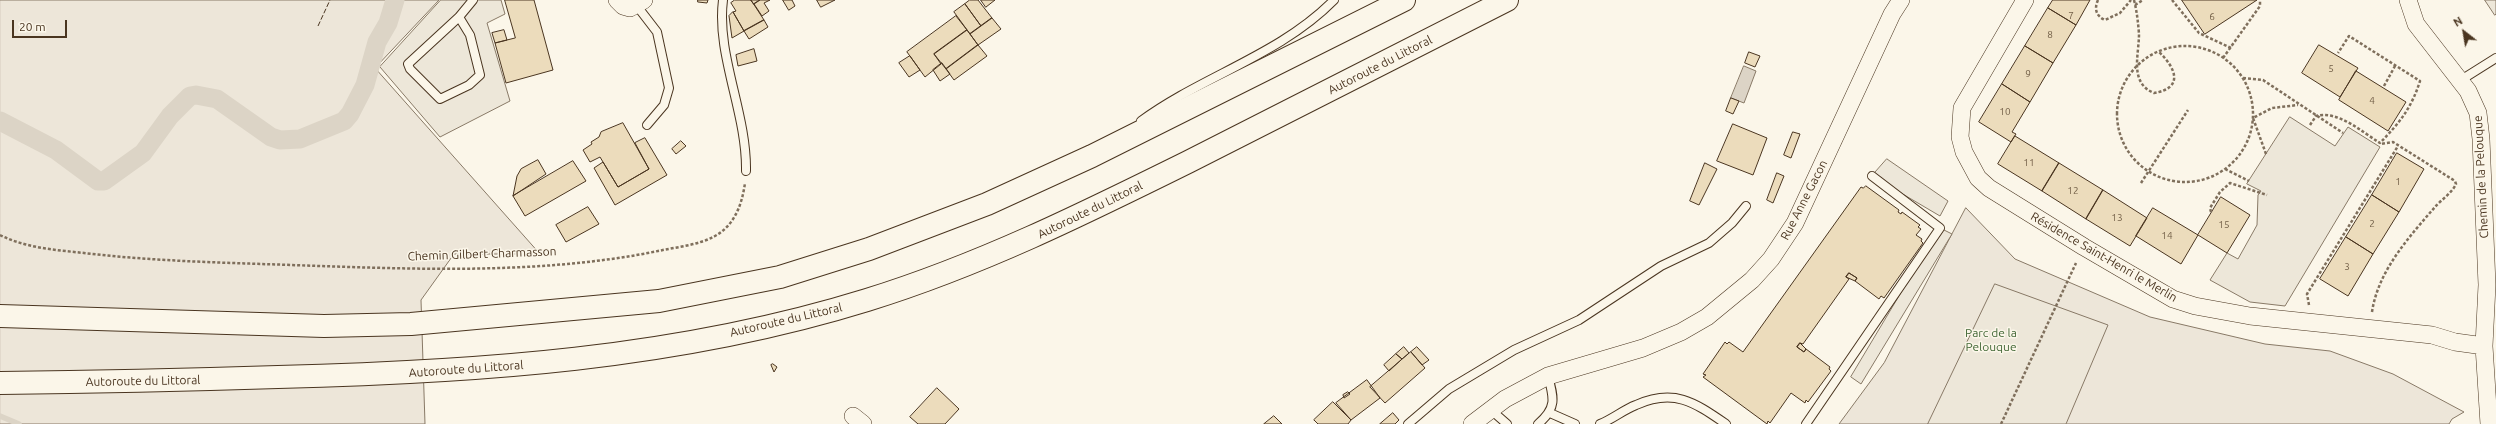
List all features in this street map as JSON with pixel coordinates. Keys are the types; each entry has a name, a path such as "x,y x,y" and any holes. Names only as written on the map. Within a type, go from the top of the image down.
{"highway":[{"path":"0,316 324,326 403,324 660,301 780,277 869,249 988,204 1092,156 1404,0"},
{"name":"Autoroute du Littoral","path":"0,383 389,374 516,366 646,350 791,321 867,300 1018,244 1310,101 1507,0"}],"street":[{"path":"617,0 623,6 630,8 640,3"},
{"name":"Rue Anne Gacon","path":"1472,424 1491,410 1548,376 1643,348 1681,332 1707,317 1756,275 1771,259 1795,223 1892,14 1901,0"},
{"name":"Résidence Saint-Henri le Merlin","path":"2025,0 1962,108 1960,130 1964,152 1978,178 1989,188 2084,247 2173,299 2195,306 2250,316 2432,335 2455,342 2484,346"},
{"name":"Chemin de la Pelouque","path":"2408,0 2416,24 2474,100 2480,125 2487,285 2484,346 2489,424"}],"lane":[{"path":"459,18 470,35 480,75 470,85 440,99 410,69 408,64 459,18 473,0"},
{"path":"723,0 723,36 747,144 746,171"},
{"path":"1092,156 1154,112 1287,38 1334,0"},
{"path":"640,3 657,32 669,88 664,105 647,125"},
{"path":"2460,80 2496,58"},
{"path":"1806,424 1940,228 1872,176"},
{"path":"1408,424 1449,389 1514,350 1579,320 1661,266 1709,242 1732,223 1746,206"},
{"path":"1538,424 1550,413 1553,397 1548,376"},
{"path":"1600,424 1635,405 1667,396 1698,405 1726,424"},
{"path":"1491,410 1507,424"},
{"path":"1550,413 1575,424"}],"path":[{"path":"2098,0 2096,12 2099,17 2105,20 2116,16 2133,0 2139,33 2136,67 2139,79 2145,89 2154,93 2168,87 2173,81 2173,67 2159,52"},
{"path":"2135,6 2143,0"},
{"path":"2172,0 2199,33 2208,39 2231,48"},
{"path":"2224,58 2260,6 2260,0"},
{"path":"2338,53 2349,36 2420,81 2412,105 2403,119 2380,144"},
{"path":"2266,154 2253,118 2249,91 2243,78 2224,58 2199,48 2185,46 2159,52 2136,67 2122,89 2117,116 2123,142 2139,164 2148,172 2169,180 2190,182 2203,179 2224,169 2238,156 2245,145 2253,118 2272,108 2298,105"},
{"path":"2384,86 2396,66"},
{"path":"2243,78 2263,80 2298,105 2343,133"},
{"path":"2141,183 2188,110"},
{"path":"2310,126 2316,116 2325,114 2335,116 2380,144 2393,142 2455,181 2456,184 2418,227 2383,277 2375,296 2371,328"},
{"path":"2316,322 2307,294 2398,146"},
{"path":"2224,169 2249,181"},
{"name":"Chemin Gilbert Charmasson","path":"0,235 39,248 144,260 387,268 537,266 624,258 704,241 716,236 736,216 742,198 746,171"},
{"path":"2211,212 2210,208 2220,192 2230,183 2267,195"},
{"path":"2001,424 2084,247"}],"green space":[{"path":"0,0 439,0 375,68 540,254 454,254 421,300 425,424 0,424"},
{"name":"Parc de la Pelouque","path":"1966,208 2015,259 2150,317 2265,344 2330,351 2393,374 2464,412 2452,419 2449,424 1839,424 1884,363"}],"shaded area":[{"path":"441,0 501,0 505,14 487,23 510,101 440,137 380,67"},
{"path":"2485,0 2496,0 2495,15"},
{"path":"1744,66 1756,71 1744,103 1731,98"},
{"path":"2290,117 2335,146 2348,127 2380,147 2285,306 2250,302 2210,280 2227,253 2238,259 2257,225 2258,195 2261,191 2247,184"},
{"path":"1887,159 1948,201 1940,216 1872,176"},
{"path":"1940,228 1952,234 1861,384 1851,377"},
{"path":"1995,284 2108,325 2066,424 1928,424"}],"building":[{"path":"505,0 534,0 553,70 506,83 495,43 515,38"},
{"path":"698,0 708,0 707,3 698,2"},
{"path":"735,0 751,0 764,20 744,31 733,12 736,11 731,3"},
{"path":"751,0 760,0 754,4"},
{"path":"760,0 770,0 764,3 769,11 762,16 754,4"},
{"path":"783,0 792,0 795,6 789,10"},
{"path":"817,0 835,0 821,7"},
{"path":"970,0 978,0 992,18 981,26 965,4"},
{"path":"981,0 995,0 986,7"},
{"path":"2053,0 2090,0 2076,25 2048,8"},
{"path":"2182,0 2257,0 2205,34"},
{"path":"965,4 981,26 970,34 954,12"},
{"path":"2048,8 2076,25 2053,63 2025,46"},
{"path":"733,12 744,31 732,38 729,16"},
{"path":"956,16 967,30 934,54 941,64 925,77 907,52"},
{"path":"992,18 1001,29 978,45 970,34"},
{"path":"764,20 768,27 749,39 744,31"},
{"path":"504,30 507,40 495,43 492,33"},
{"path":"967,30 978,45 946,69 934,54"},
{"path":"978,45 987,56 954,80 946,69"},
{"path":"2319,45 2358,68 2340,97 2302,73"},
{"path":"2025,46 2053,63 2030,102 2002,84"},
{"path":"754,49 757,61 738,66 736,55"},
{"path":"1749,52 1760,56 1755,67 1745,63"},
{"path":"910,56 920,70 909,77 899,63"},
{"path":"942,63 950,74 940,81 933,70"},
{"path":"2356,71 2406,102 2388,131 2339,100"},
{"path":"2002,84 2030,102 2012,132 2016,134 2011,142 1979,122"},
{"path":"1731,98 1739,101 1733,114 1726,111"},
{"path":"623,123 649,169 618,187 600,157 590,162 583,150 599,137 601,132"},
{"path":"1733,124 1767,138 1753,175 1717,161"},
{"path":"1793,132 1800,134 1791,158 1784,155"},
{"path":"2015,136 2059,163 2042,191 1998,164"},
{"path":"645,138 667,175 615,205 594,168 603,162 618,187 649,169 635,143"},
{"path":"681,141 686,146 676,154 672,149"},
{"path":"2397,153 2424,169 2399,212 2372,195"},
{"path":"538,160 546,174 513,196 517,176 521,169"},
{"path":"573,161 586,181 525,216 513,196"},
{"path":"1705,163 1717,169 1699,205 1690,201"},
{"path":"2059,163 2103,190 2086,219 2042,191"},
{"path":"1777,173 1784,176 1773,203 1767,200"},
{"path":"1866,186 1899,210 1898,212 1901,214 1902,212 1920,225 1918,227 1921,229 1916,235 1922,239 1921,241 1923,243 1884,298 1881,296 1879,299 1855,281 1857,278 1849,273 1846,277 1849,279 1803,344 1800,343 1797,347 1804,352 1806,349 1830,367 1829,369 1831,371 1808,402 1806,400 1805,403 1791,393 1770,423 1768,421 1767,424 1703,377 1706,375 1703,374 1725,342 1727,344 1729,342 1743,352 1861,187 1863,188"},
{"path":"2103,190 2147,218 2130,246 2086,219"},
{"path":"2372,195 2399,212 2373,254 2346,237"},
{"path":"2221,197 2250,215 2227,253 2198,235"},
{"path":"588,207 599,224 566,242 556,225"},
{"path":"2153,208 2198,235 2181,264 2136,236"},
{"path":"2346,237 2373,254 2348,296 2320,279"},
{"path":"1849,273 1857,278 1855,281 1846,277"},
{"path":"1800,343 1806,349 1804,352 1797,347"},
{"path":"1404,347 1409,353 1402,359 1396,354"},
{"path":"1417,347 1429,360 1422,365 1411,352"},
{"path":"1411,352 1425,368 1385,403 1370,387"},
{"path":"1396,354 1402,359 1389,371 1384,365"},
{"path":"773,364 777,367 774,372 771,365"},
{"path":"1367,380 1380,398 1351,420 1336,403"},
{"path":"937,388 959,409 945,424 918,424 910,417"},
{"path":"1348,392 1350,394 1344,398 1343,395"},
{"path":"1333,402 1351,420 1348,424 1318,424 1314,420"},
{"path":"1393,413 1399,420 1395,424 1380,424"},
{"path":"1274,416 1282,424 1264,424"}],"waterway":[{"path":"0,121 56,150 98,181 104,181 143,153 170,116 190,96 196,95 217,99 271,137 280,140 300,139 344,121 350,114 365,85 377,42 388,23 395,0"},
{"path":"0,416 19,424"}],"fence":[{"path":"318,26 330,0"}]}
